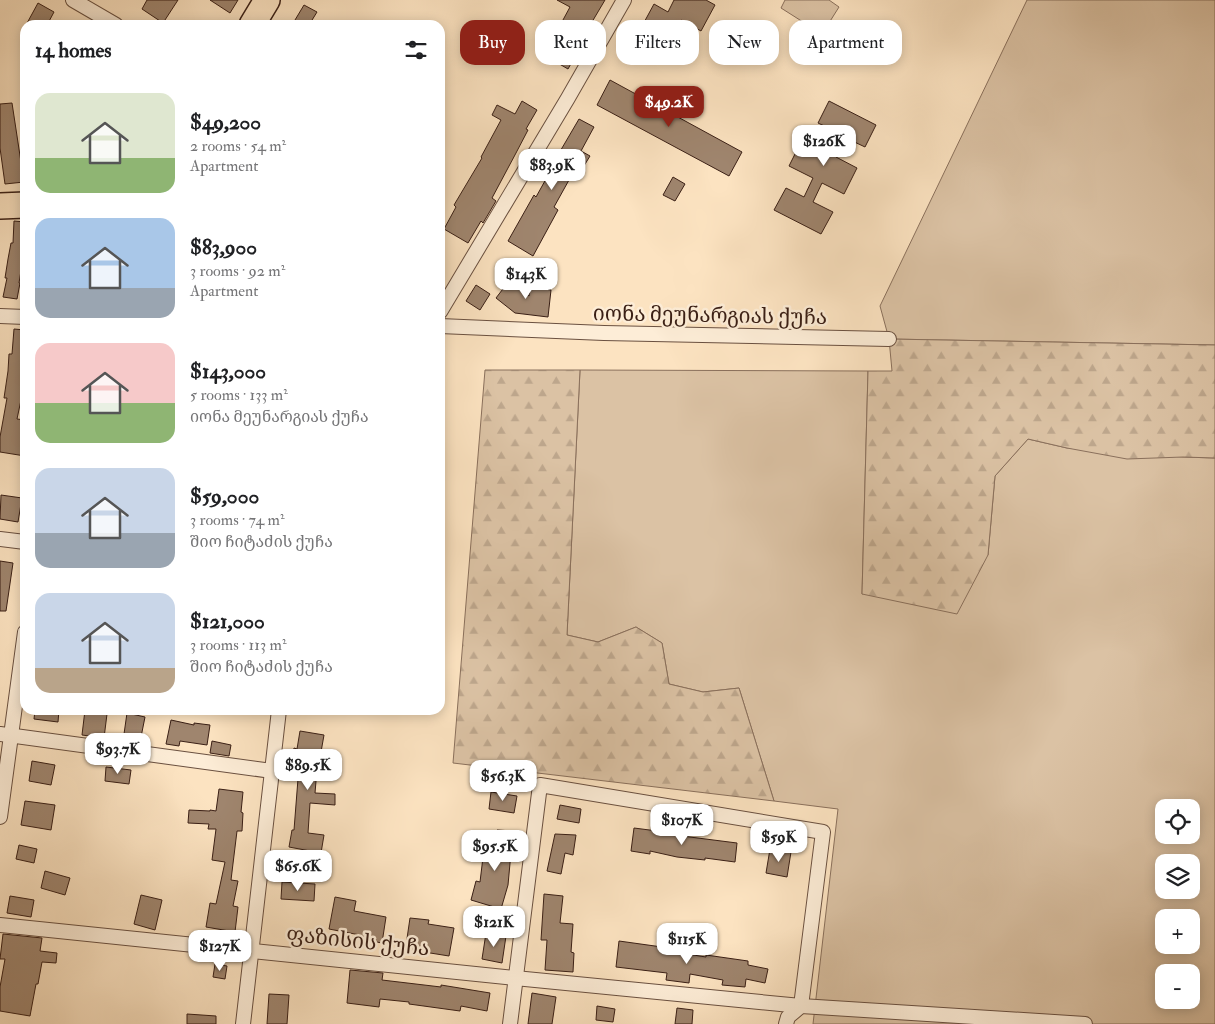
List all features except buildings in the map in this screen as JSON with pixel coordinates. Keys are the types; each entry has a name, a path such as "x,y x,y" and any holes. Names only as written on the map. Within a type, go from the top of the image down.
{"highway":[{"path":"255,20 267,0"},
{"path":"0,206 20,205"}],"street":[{"path":"73,0 107,20"},
{"path":"445,304 568,98 624,0"},
{"path":"0,316 20,316"},
{"name":"იონა მეუნარგიას ქუჩა","path":"445,326 604,333 889,339"},
{"path":"0,539 20,541"},
{"path":"0,817 6,735 20,659"},
{"path":"243,1024 278,715"},
{"path":"6,735 272,771"},
{"path":"510,1024 540,785 823,832 801,1006 788,1017 786,1024"},
{"name":"ფაზისის ქუჩა","path":"0,925 801,1006 1085,1024"}],"green space":[{"path":"785,0 829,0 839,7 831,20 800,20 781,8"},
{"path":"1027,0 1215,0 1215,345 889,339 880,306"},
{"path":"889,339 1215,345 1215,458 1127,459 1028,439 995,476 988,555 957,614 862,594 868,371 892,371"},
{"path":"485,370 580,370 567,635 598,642 636,627 662,643 669,684 703,692 739,688 774,801 453,763"},
{"path":"580,370 868,371 862,594 988,555 995,476 1028,439 1067,448 1215,458 1215,1024 813,1024 838,809 774,801 739,688 703,692 669,684 662,643 636,627 598,642 567,635"}]}
